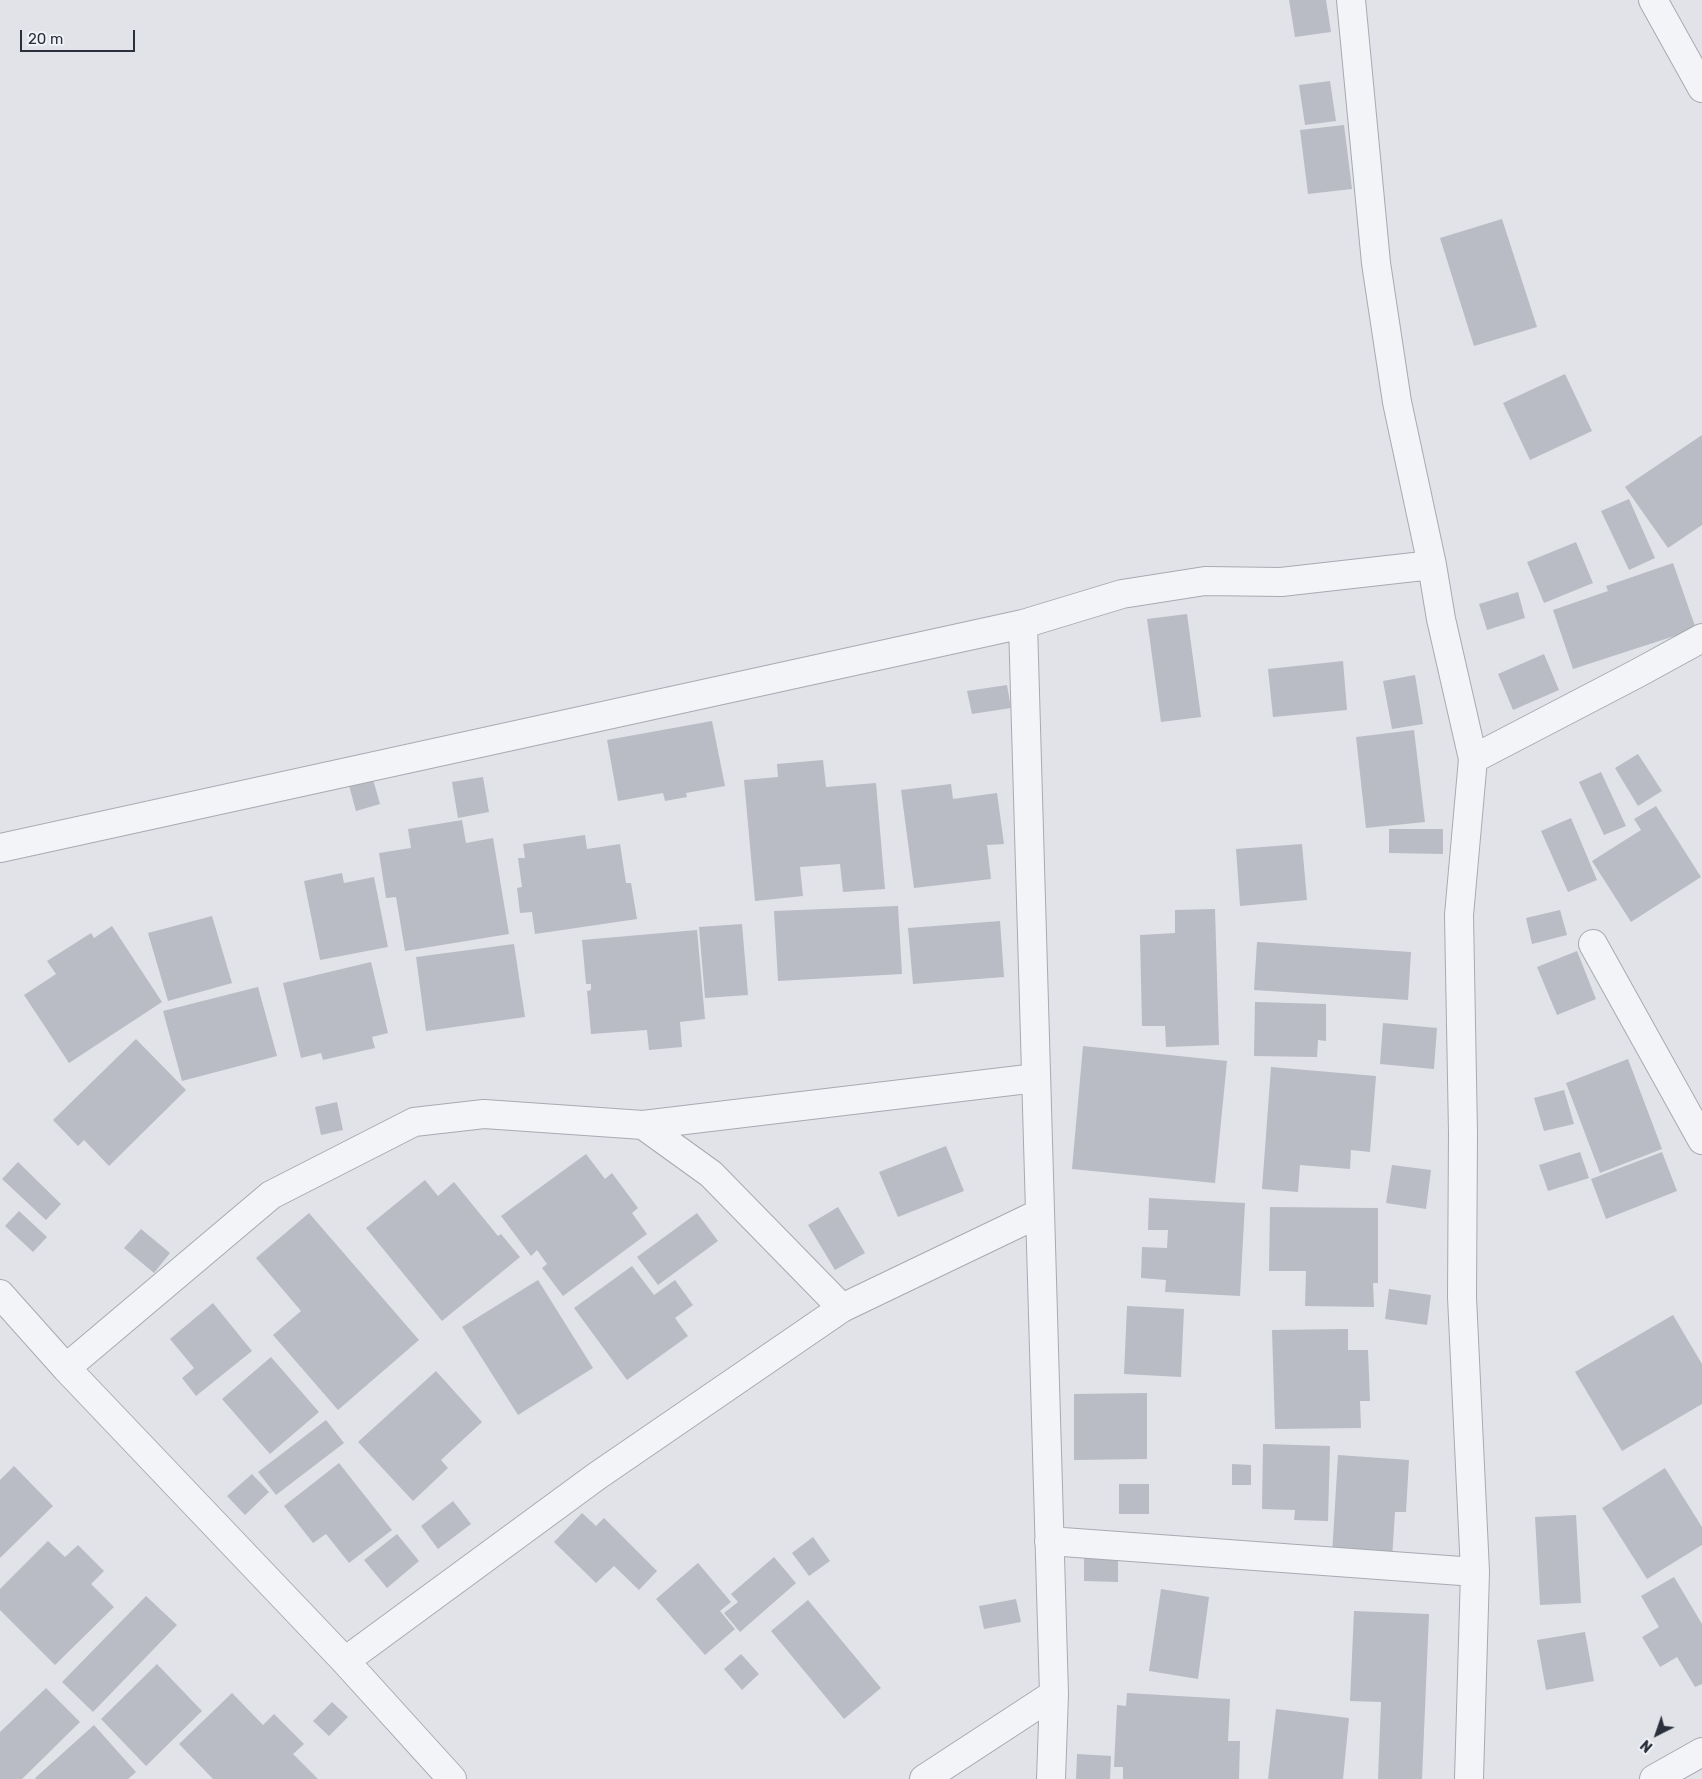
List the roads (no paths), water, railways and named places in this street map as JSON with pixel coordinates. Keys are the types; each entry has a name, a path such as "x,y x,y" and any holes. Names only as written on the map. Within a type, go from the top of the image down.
{"street":[{"path":"1351,0 1376,263 1397,402 1432,565 1441,619 1474,759 1459,915 1462,1297 1475,1572 1469,1779"},
{"path":"1653,0 1702,88"},
{"path":"0,848 1023,624 1122,594 1205,581 1281,582 1432,565"},
{"path":"1023,624 1048,1541 1054,1694 1050,1779"},
{"path":"1474,759 1702,638"},
{"path":"1593,944 1702,1140"},
{"path":"66,1368 271,1195 414,1122 484,1114 643,1125 1036,1078"},
{"path":"643,1125 711,1174 842,1308"},
{"path":"345,1661 597,1476 842,1308 1040,1213"},
{"path":"0,1294 66,1368 345,1661 452,1779"},
{"path":"1048,1541 1475,1572"},
{"path":"924,1779 1054,1694"},
{"path":"1654,1779 1702,1752"}]}
